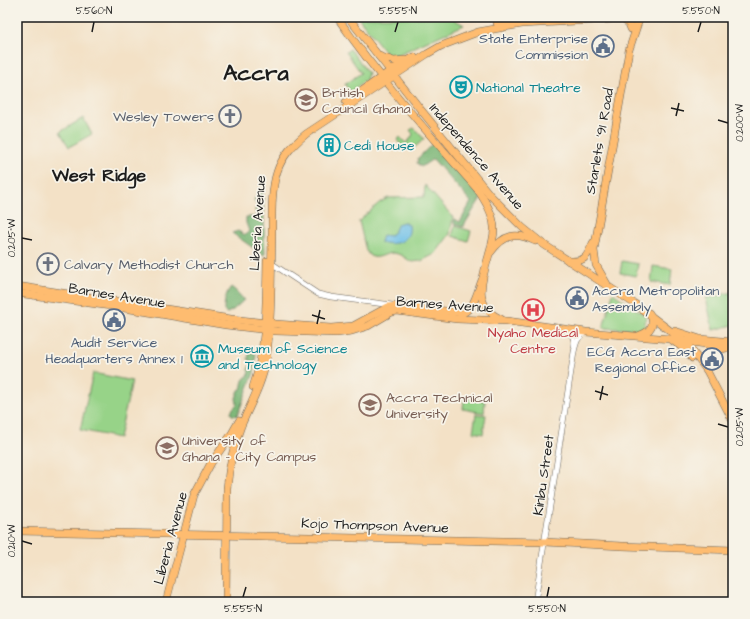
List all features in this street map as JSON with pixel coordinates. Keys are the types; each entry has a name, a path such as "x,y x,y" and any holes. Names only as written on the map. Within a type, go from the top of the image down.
{"main road":[{"name":"Independence Avenue","path":"337,17 429,121 490,195 522,227 543,244 648,312 670,329"},
{"path":"341,17 388,76"},
{"name":"Independence Avenue","path":"348,17 377,55 388,76 414,117 478,190 486,203 494,227 489,255 482,280 482,295 486,306 493,315 507,321"},
{"name":"Liberia Avenue","path":"166,602 191,504 198,486 211,463 233,437 256,393 264,371 272,274 274,184 277,171 283,158 306,134 411,59 435,44 460,33 479,27 520,19 568,17"},
{"path":"623,19 634,29 640,22 640,18"},
{"name":"Liberia Avenue","path":"268,326 268,207 270,183 276,165 285,150 296,137 388,76 441,46 478,32 522,24 640,18"},
{"name":"Starlets '91 Road","path":"608,286 596,265 594,257 595,237 629,50 634,29 640,18"},
{"path":"377,55 394,61 411,59"},
{"path":"489,255 499,242 514,235 524,236 543,244"},
{"name":"Starlets '91 Road","path":"569,261 577,262 585,258 595,237"},
{"name":"Barnes Avenue","path":"17,293 118,307 226,325 331,328 346,327 358,324 388,308 401,306 463,313 472,305 482,280"},
{"name":"Barnes Avenue","path":"17,286 268,326 336,333 352,331 368,326 390,313 397,311 457,319 507,321 586,332 671,339 685,342 731,346"},
{"path":"638,336 648,332 652,326 651,316 648,312"},
{"path":"670,329 685,342 706,369 733,420"},
{"path":"670,329 700,339 731,346"},
{"path":"671,339 683,348 710,377"},
{"path":"706,369 708,360 712,354 718,350 731,346"},
{"path":"226,602 228,474 233,437"},
{"name":"Kojo Thompson Avenue","path":"17,531 545,542 733,550"}],"street":[{"path":"272,263 318,294 401,306"},
{"path":"272,274 283,271"},
{"path":"372,302 378,307 377,313"},
{"path":"564,329 569,331 574,339 574,352"},
{"path":"574,352 577,340 586,332"},
{"name":"Kinbu Street","path":"535,602 574,352"}],"green space":[{"path":"358,17 450,17 464,25 389,57"},
{"path":"350,49 368,73 366,80 350,92 345,84 361,73 346,52"},
{"path":"83,118 92,134 69,147 60,132"},
{"path":"414,128 424,139 413,148 404,148 397,140 400,137 406,143 413,134 410,130"},
{"path":"434,142 481,198 463,227 454,224 454,219 460,222 471,202 433,159 421,167 417,163 418,158"},
{"path":"425,185 453,217 450,234 435,254 421,261 412,262 402,255 394,253 377,257 370,256 366,251 359,221 379,203 388,198 424,197"},
{"path":"263,192 265,254 263,255 232,233 238,231 245,235 249,231 246,223 246,217 257,217 255,210 258,205 254,200 258,193"},
{"path":"455,226 471,231 468,241 452,236"},
{"path":"622,261 638,264 636,276 620,273"},
{"path":"653,266 672,269 670,285 651,282"},
{"path":"231,287 244,300 233,310 227,313 224,311 225,302 227,293"},
{"path":"733,292 733,325 713,330 706,298"},
{"path":"613,293 646,316 644,330 603,328"},
{"path":"252,352 256,354 254,373 237,416 232,415 231,413 237,404 236,398 239,390 241,389 243,380 249,373 248,369 252,362 248,359 249,354"},
{"path":"93,373 132,381 119,438 80,430"},
{"path":"464,398 485,401 484,413 463,409"},
{"path":"476,414 486,415 483,434 473,432"}],"water":[{"path":"403,222 409,225 408,236 405,239 400,242 390,244 380,242 382,235 391,236 398,224"}],"place":[{"name":"State Enterprise Commission","path":"603,46"},
{"name":"National Theatre","path":"461,87"},
{"name":"British Council Ghana","path":"306,100"},
{"name":"Wesley Towers","path":"230,116"},
{"name":"Cedi House","path":"329,145"},
{"name":"Calvary Methodist Church","path":"48,264"},
{"name":"Accra Metropolitan Assembly","path":"577,298"},
{"name":"Nyaho Medical Centre","path":"533,310"},
{"name":"Audit Service Headquarters Annex 1","path":"114,320"},
{"name":"Museum of Science and Technology","path":"202,356"},
{"name":"ECG Accra East Regional Office","path":"712,359"},
{"name":"Accra Technical University","path":"370,405"},
{"name":"University of Ghana - City Campus","path":"167,448"}],"district":[{"name":"Accra","path":"256,72"},
{"name":"West Ridge","path":"99,175"}]}
